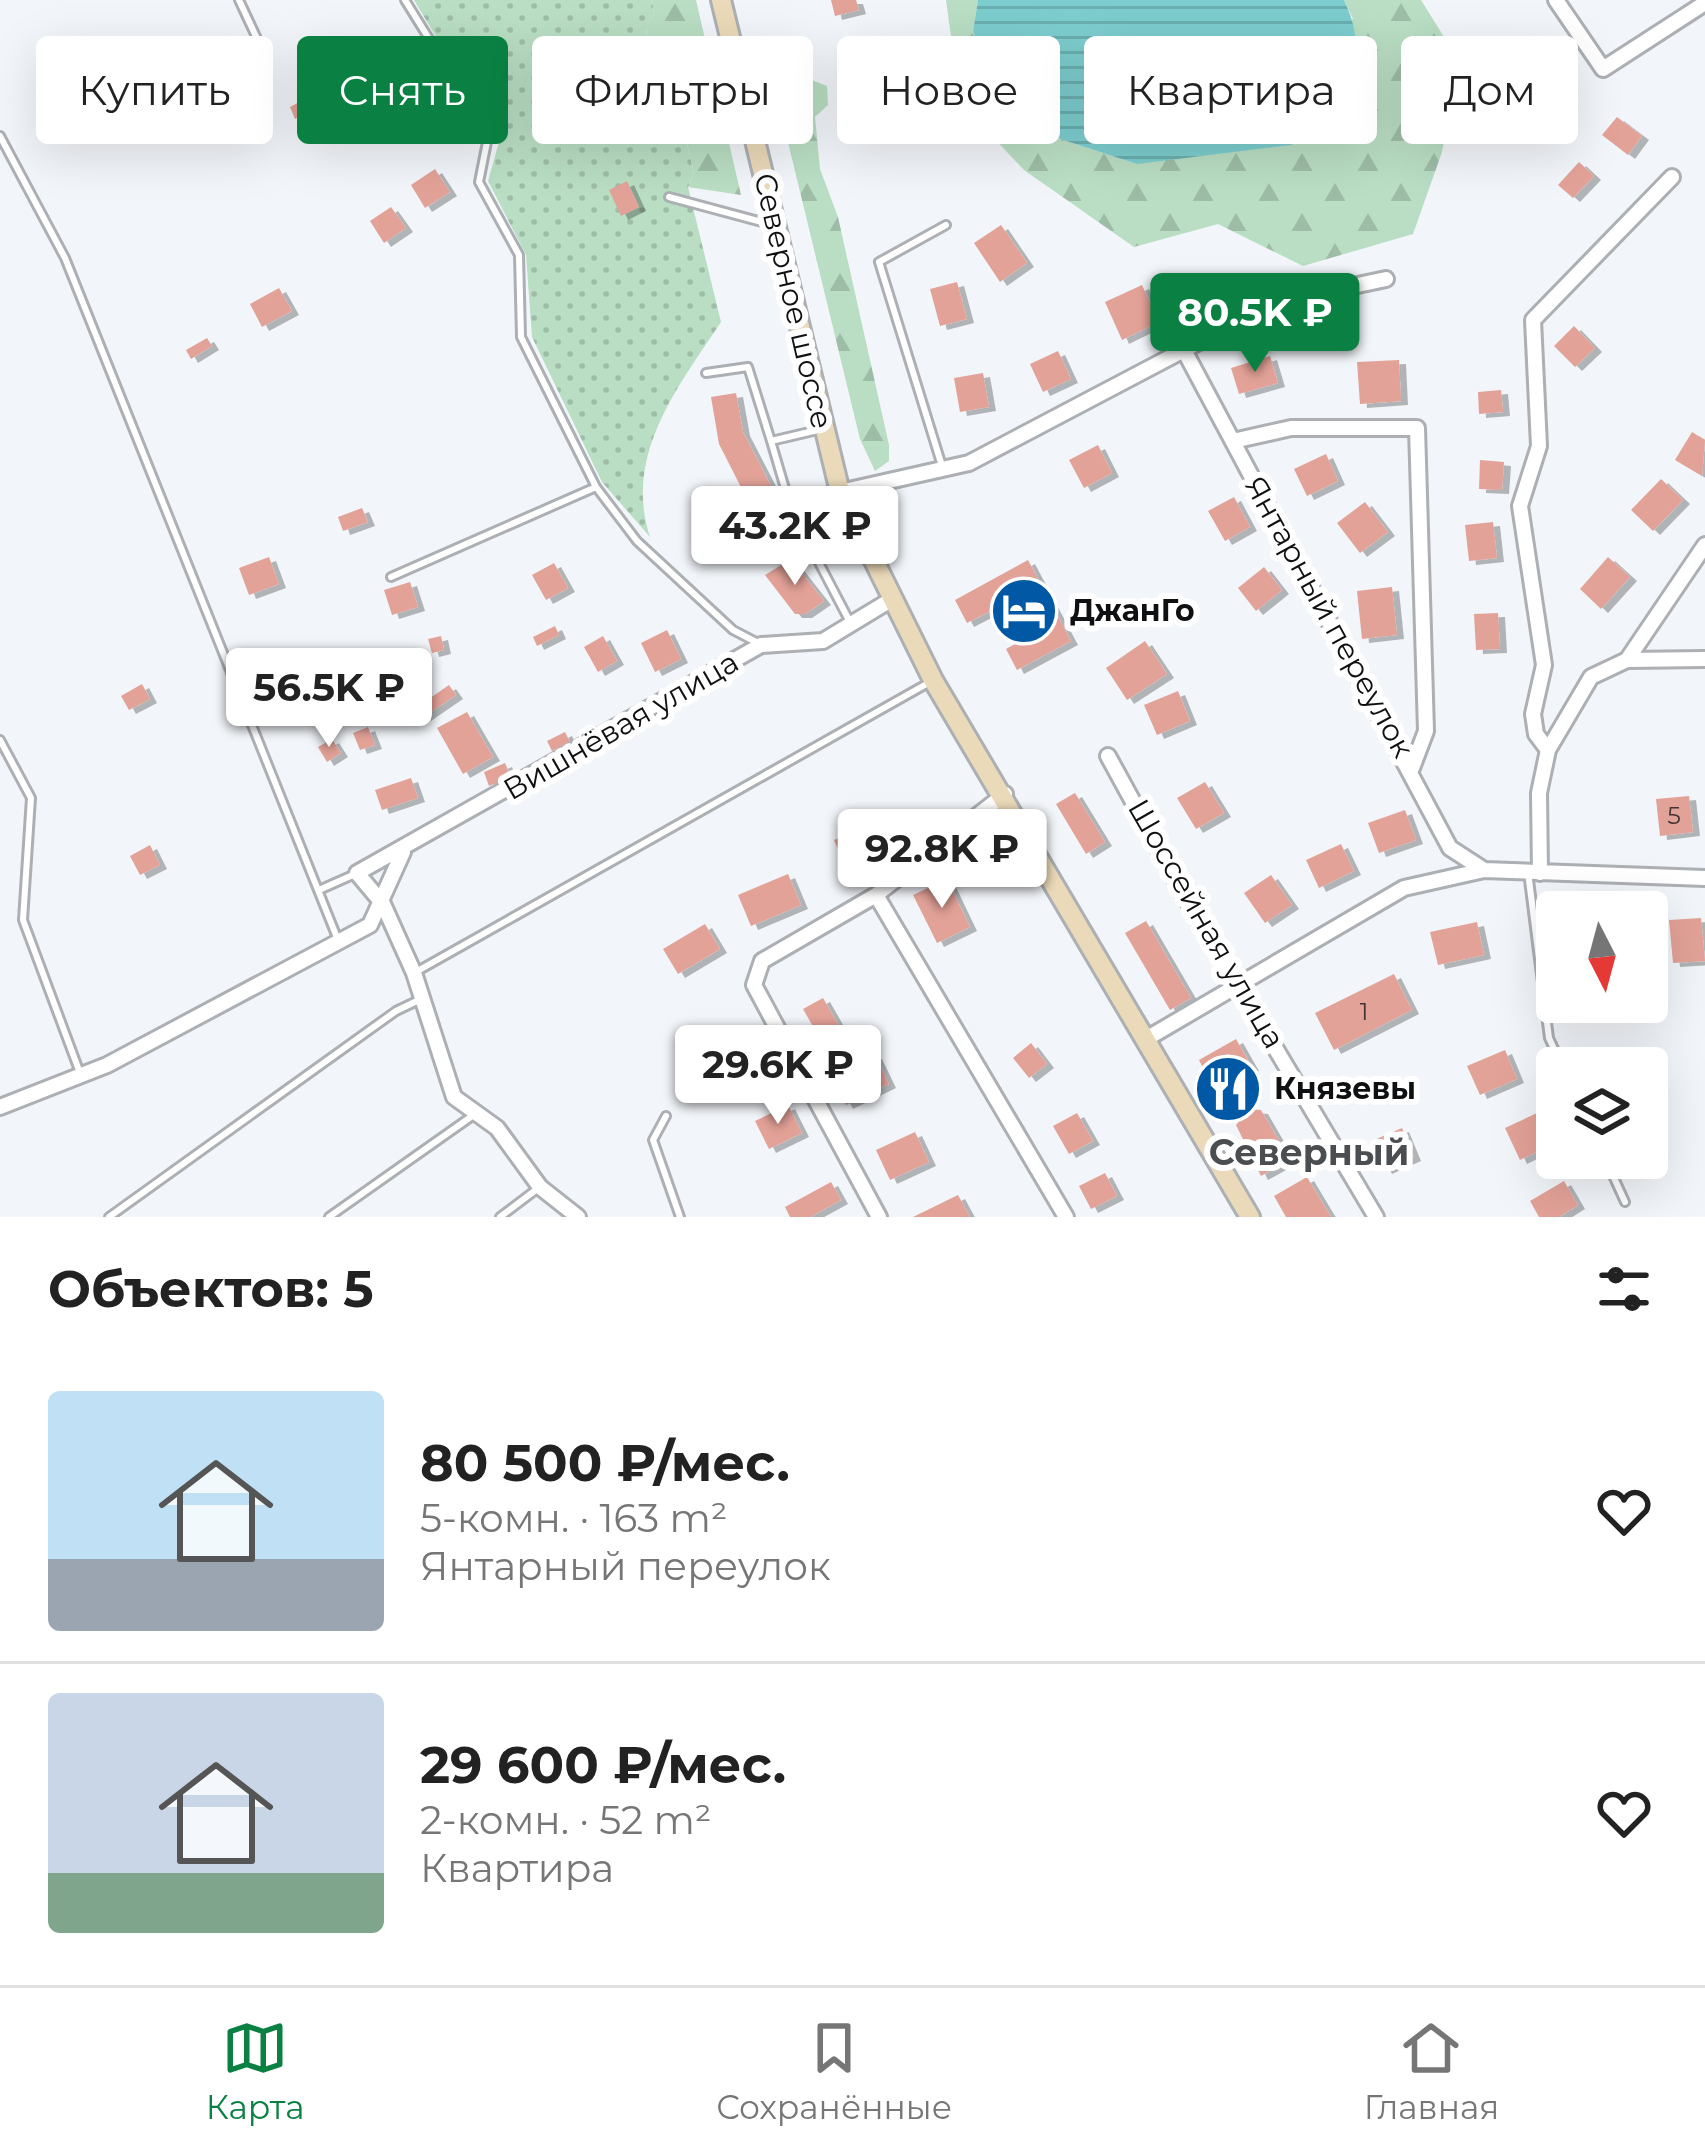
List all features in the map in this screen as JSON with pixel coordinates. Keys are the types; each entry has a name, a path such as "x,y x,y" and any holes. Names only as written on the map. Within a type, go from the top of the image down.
{"main road":[{"name":"Северное шоссе","path":"721,0 840,492 933,680 1005,794 1250,1217"}],"street":[{"path":"1556,0 1603,69 1705,3"},
{"path":"1548,750 1536,734 1533,714 1544,665 1520,506 1539,446 1533,320 1672,177"},
{"path":"840,492 969,463 1274,303 1386,279"},
{"name":"Янтарный переулок","path":"1185,352 1412,768 1450,848 1484,869"},
{"path":"1233,441 1291,428 1417,428 1426,731 1412,768"},
{"path":"1627,659 1705,545"},
{"name":"Вишнёвая улица","path":"357,874 761,645 823,641 890,601"},
{"path":"1534,872 1539,793 1548,750 1591,677 1627,659 1705,658"},
{"name":"Шоссейная улица","path":"1108,756 1184,895 1376,1217"},
{"path":"879,1217 754,985 762,961 876,895 1005,794"},
{"path":"0,1108 81,1076 370,925 403,852"},
{"path":"1146,1039 1405,888 1484,869 1705,878"},
{"path":"357,874 383,904 414,973 454,1097 496,1128 540,1187 578,1217"},
{"path":"876,895 1066,1217"}],"lane":[{"path":"239,0 256,36"},
{"path":"405,0 477,116 487,142 479,182 519,255 521,337 596,487 637,542 734,630 761,645"},
{"path":"0,136 65,258 339,941"},
{"path":"669,196 776,226"},
{"path":"943,470 879,262 946,225"},
{"path":"706,373 748,367 791,509 852,626"},
{"path":"771,441 821,428"},
{"path":"391,577 596,487"},
{"path":"414,973 933,680"},
{"path":"0,740 31,798 22,920 81,1076"},
{"path":"1534,872 1554,1047"},
{"path":"319,890 357,874"},
{"path":"109,1217 396,1011 422,998"},
{"path":"329,1217 475,1114"},
{"path":"666,1116 653,1140 680,1217"},
{"path":"1615,1179 1625,1202"},
{"path":"500,1217 540,1187"}],"green space":[{"path":"414,0 652,0 654,13 647,36 532,36 532,144 687,144 694,173 688,187 721,322 673,397 649,450 644,507 650,537 602,482 532,337 526,255 488,181 498,144 508,144 508,36 436,36"},
{"path":"652,0 696,0 704,36 647,36 654,13"},
{"path":"946,0 978,0 974,36 951,36"},
{"path":"1344,0 1421,0 1443,36 1401,36 1401,144 1443,144 1413,234 1303,266 1218,224 1134,247 1024,170 1000,144 1060,144 1060,139 1137,164 1167,144 1377,144 1377,36 1328,36 1353,19"},
{"path":"813,80 827,86 828,105 815,117 820,169 838,217 889,461 875,471 860,439 788,144 813,144"},
{"path":"687,144 729,144 741,195 688,187 694,173"}],"water":[{"path":"978,0 1344,0 1355,36 1084,36 1084,144 1293,144 1137,164 1060,139 1060,36 974,36"}],"building":[{"path":"831,0 856,0 859,10 835,16"},
{"path":"1617,117 1642,136 1628,155 1602,135"},
{"path":"1579,162 1594,176 1573,198 1558,185"},
{"path":"435,169 450,192 425,208 411,185"},
{"path":"627,181 639,207 621,216 609,190"},
{"path":"391,207 406,228 384,243 370,221"},
{"path":"1001,225 1027,263 1000,282 974,243"},
{"path":"957,282 967,319 940,326 930,289"},
{"path":"1142,285 1159,322 1122,340 1105,302"},
{"path":"279,288 292,311 262,327 250,304"},
{"path":"1574,326 1595,348 1575,367 1554,346"},
{"path":"207,338 212,346 191,359 186,350"},
{"path":"1058,351 1071,379 1043,392 1030,364"},
{"path":"1270,356 1278,383 1239,394 1231,368"},
{"path":"1399,360 1401,401 1360,404 1357,362"},
{"path":"983,373 989,407 960,412 954,378"},
{"path":"1501,390 1503,412 1479,414 1478,392"},
{"path":"736,393 743,432 772,488 748,501 719,444 711,397"},
{"path":"1692,432 1705,440 1702,476 1675,460"},
{"path":"1098,445 1112,473 1084,488 1069,460"},
{"path":"1326,454 1338,481 1307,496 1294,469"},
{"path":"1480,460 1504,462 1502,490 1479,489"},
{"path":"1661,479 1683,500 1653,531 1631,510"},
{"path":"720,493 724,509 708,513 704,497"},
{"path":"1234,497 1250,527 1225,541 1208,511"},
{"path":"1365,502 1388,532 1360,553 1337,523"},
{"path":"362,508 368,522 343,531 338,517"},
{"path":"751,508 766,540 746,550 730,518"},
{"path":"1493,522 1497,558 1469,561 1465,525"},
{"path":"269,557 279,584 249,595 239,568"},
{"path":"1608,557 1630,577 1601,609 1580,589"},
{"path":"791,559 824,601 805,614 795,614 765,575"},
{"path":"1028,560 1071,641 1017,670 1006,649 1029,636 1010,601 967,623 955,600"},
{"path":"554,563 568,588 546,600 532,575"},
{"path":"1264,567 1282,590 1256,611 1238,588"},
{"path":"410,582 418,607 392,615 384,590"},
{"path":"1392,587 1397,635 1362,639 1357,591"},
{"path":"1498,613 1500,649 1476,650 1474,614"},
{"path":"555,626 559,635 537,646 533,637"},
{"path":"667,630 681,659 655,672 641,643"},
{"path":"441,636 444,650 432,653 428,639"},
{"path":"603,636 617,661 598,672 584,647"},
{"path":"1145,641 1167,674 1127,700 1106,668"},
{"path":"279,681 283,694 260,701 256,689"},
{"path":"142,684 150,699 129,710 121,696"},
{"path":"449,685 456,695 424,717 417,707"},
{"path":"1178,691 1190,721 1157,735 1144,705"},
{"path":"467,712 493,757 463,774 437,728"},
{"path":"368,727 375,745 360,750 353,733"},
{"path":"565,732 570,742 552,751 547,741"},
{"path":"332,739 341,753 327,762 318,747"},
{"path":"505,763 511,777 489,786 484,772"},
{"path":"411,778 418,798 382,810 375,790"},
{"path":"1205,782 1224,813 1196,829 1177,798"},
{"path":"1075,793 1105,842 1086,854 1056,804"},
{"path":"1689,796 1693,832 1660,836 1656,799"},
{"path":"1405,810 1416,840 1379,853 1368,823"},
{"path":"873,823 887,855 848,872 834,840"},
{"path":"1341,844 1354,871 1319,888 1306,860"},
{"path":"150,845 160,865 140,875 130,856"},
{"path":"788,874 801,905 751,926 738,895"},
{"path":"1271,875 1292,905 1265,923 1244,893"},
{"path":"947,879 970,927 937,943 913,895"},
{"path":"1701,918 1705,961 1673,963 1669,920"},
{"path":"1146,921 1191,998 1170,1010 1125,933"},
{"path":"1477,922 1484,955 1438,965 1430,932"},
{"path":"705,924 720,949 678,974 663,949"},
{"path":"1394,974 1412,1010 1334,1050 1315,1013"},
{"path":"823,998 839,1026 819,1037 803,1009"},
{"path":"750,1035 764,1061 715,1086 701,1060"},
{"path":"1236,1039 1252,1067 1241,1073 1249,1087 1221,1103 1199,1060"},
{"path":"1031,1043 1047,1064 1029,1078 1013,1058"},
{"path":"1505,1050 1517,1079 1480,1095 1467,1066"},
{"path":"875,1055 889,1084 846,1105 832,1077"},
{"path":"788,1105 802,1133 769,1149 755,1121"},
{"path":"1249,1109 1261,1110 1290,1160 1261,1176 1236,1125"},
{"path":"1077,1113 1093,1141 1069,1154 1053,1126"},
{"path":"1536,1114 1536,1152 1520,1160 1505,1128"},
{"path":"1402,1128 1414,1157 1385,1170 1372,1141"},
{"path":"915,1132 929,1162 890,1180 876,1150"},
{"path":"1105,1173 1117,1196 1091,1209 1079,1186"},
{"path":"1307,1177 1331,1217 1286,1217 1274,1196"},
{"path":"1564,1181 1578,1205 1559,1217 1539,1217 1530,1201"},
{"path":"831,1182 841,1200 810,1217 790,1217 785,1207"},
{"path":"958,1195 970,1217 913,1217"}],"place":[{"name":"ДжанГо","path":"1024,611"},
{"name":"Князевы","path":"1228,1089"}],"district":[{"name":"Северный","path":"1309,1152"}]}
